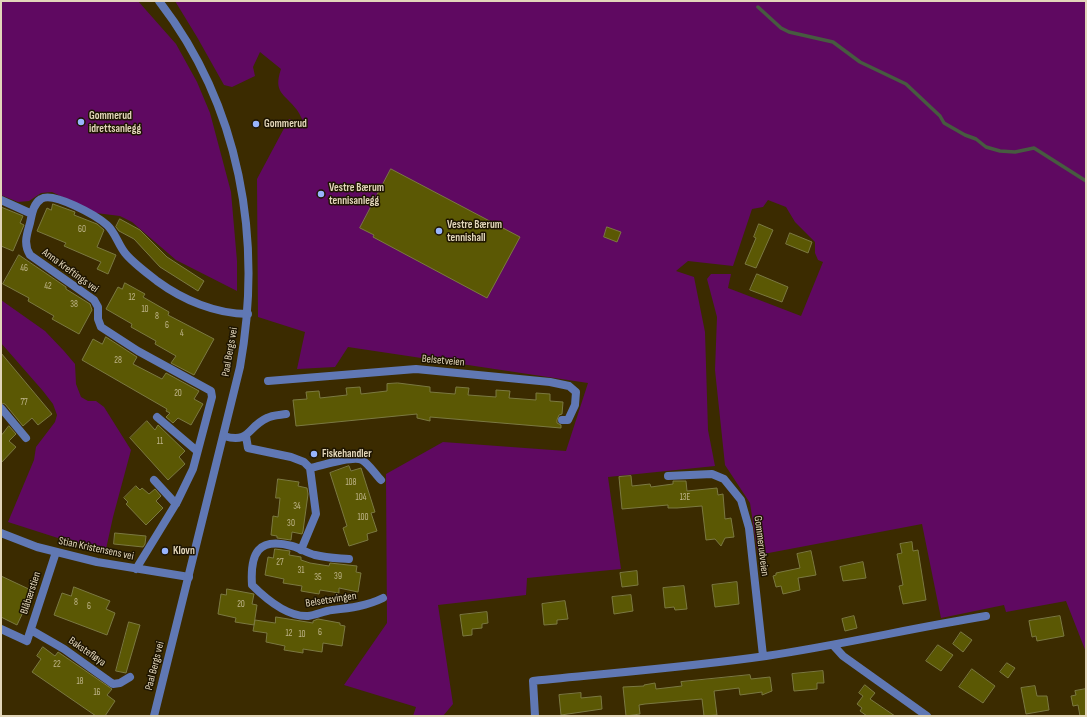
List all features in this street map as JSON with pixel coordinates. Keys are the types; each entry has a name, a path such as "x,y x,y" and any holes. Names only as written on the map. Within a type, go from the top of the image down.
{"street":[{"name":"Paal Bergs vei","path":"154,716 240,367 248,314 249,283 248,239 242,189 230,141 218,104 204,72 188,42 159,1"},
{"name":"Anna Kreftings vei","path":"197,451 212,397 211,392 203,386 138,351 101,327 98,319 98,307 94,300 30,255 27,250 25,240 34,206 40,199 49,196 79,208 109,226 126,254 173,292 200,304 230,313 248,314"},
{"path":"1,200 32,214"},
{"name":"Belsetveien","path":"268,381 416,369 550,382 569,386 576,392 575,405 568,420 562,420"},
{"path":"1,408 26,438"},
{"path":"224,436 232,439 246,436 268,417 286,414"},
{"path":"136,569 176,504 193,469 197,451 158,417"},
{"path":"246,436 248,448 291,457 304,462 310,468 316,514 301,550"},
{"path":"310,468 350,459 359,459 364,461 381,480"},
{"name":"Gommerudveien","path":"668,476 712,474 724,479 741,500 749,528 763,656"},
{"path":"154,480 176,504"},
{"name":"Stian Kristensens vei","path":"1,533 56,552 136,569 189,577"},
{"name":"Belsetsvingen","path":"349,559 329,558 292,546 271,543 265,544 256,553 252,573 252,585 264,596 286,611 297,615 308,616 327,611 351,608 373,603 383,598"},
{"name":"Blåbærstien","path":"1,629 27,640 56,552"},
{"path":"535,716 534,681 763,656 834,645 936,624 986,616"},
{"name":"Bakstefløya","path":"30,630 64,649 113,684 120,683 130,677"},
{"path":"834,645 843,656 927,716"}],"shaded area":[{"path":"1,1 138,1 176,44 197,82 210,113 231,192 237,261 237,291 176,260 132,222 120,216 96,213 52,192 41,193 29,201 18,202 1,195"},
{"path":"175,1 1086,1 1086,652 1066,601 1006,612 1004,605 941,618 922,524 758,555 750,503 725,465 715,370 717,317 707,279 711,274 731,274 728,288 801,316 823,262 818,260 815,253 815,242 795,222 786,207 768,200 763,207 752,209 733,266 688,261 676,271 694,277 705,332 708,430 715,466 608,477 621,569 527,578 526,595 438,605 453,704 443,716 413,716 416,707 344,685 387,623 386,474 443,442 566,451 588,383 348,347 335,367 297,369 305,332 258,317 257,179 289,119 305,124 297,110 279,88 278,83 281,69 260,52 253,67 255,76 232,87 224,85"},
{"path":"1,300 45,331 64,351 75,364 76,384 81,397 88,401 96,401 104,407 131,450 106,549 61,539 8,522 34,460 36,447 55,422 57,415 53,404 43,391 1,343"}],"building":[{"name":"Vestre Bærum tennishall","path":"391,169 520,237 487,298 373,237 374,235 360,228"},
{"path":"53,204 75,212 74,215 97,224 104,230 97,247 116,255 108,274 97,269 101,262 64,246 66,243 37,231 47,208 51,210"},
{"path":"1,207 23,216 20,223 24,225 13,251 1,246"},
{"path":"120,219 140,230 167,257 204,281 198,291 160,267 134,239 119,231 116,227"},
{"path":"759,224 773,230 756,268 745,264 756,238 754,237"},
{"path":"607,227 621,232 617,242 604,237"},
{"path":"790,233 812,242 808,253 786,244"},
{"path":"19,255 66,287 66,289 90,304 92,310 79,334 52,319 54,316 28,301 29,298 3,284"},
{"path":"757,274 788,287 782,302 750,290"},
{"path":"125,283 145,294 143,297 169,312 168,315 214,339 194,375 171,363 176,356 155,344 156,341 131,327 132,324 106,309 118,287 122,289"},
{"path":"106,337 137,357 133,364 162,379 166,373 199,391 194,399 203,404 191,425 178,418 173,423 166,417 170,413 166,411 167,409 82,360 93,339 102,344"},
{"path":"1,353 52,414 38,425 32,418 23,426 5,404 1,403"},
{"path":"398,383 430,387 430,392 455,394 456,387 469,388 468,395 496,397 496,390 510,391 509,398 536,400 536,393 550,394 550,401 563,402 562,414 559,415 557,420 557,423 561,425 561,428 430,417 430,421 417,418 417,414 296,426 293,400 307,399 306,392 319,391 320,398 347,395 346,388 360,387 361,394 387,391 387,384"},
{"path":"147,421 155,430 158,425 185,451 179,457 185,464 168,480 130,438"},
{"path":"9,426 16,434 9,441 16,447 1,463 1,433 2,434"},
{"path":"349,466 351,471 361,468 375,512 371,513 377,531 367,534 368,540 349,546 343,528 347,526 330,473"},
{"path":"631,476 632,486 650,484 651,487 673,484 673,481 686,481 687,491 717,488 718,495 723,494 725,519 731,518 734,537 725,538 721,546 715,539 706,540 702,506 668,508 668,505 622,509 619,477"},
{"path":"278,479 299,482 298,486 307,488 308,494 303,531 302,534 292,532 291,540 277,538 277,536 271,535 273,516 278,517 280,498 276,498"},
{"path":"136,486 140,490 142,488 149,494 155,489 161,496 156,501 163,508 146,525 126,504 128,502 124,498"},
{"path":"115,533 146,536 145,544 143,547 114,544"},
{"path":"912,542 913,551 918,550 926,600 903,604 899,586 903,585 897,554 902,553 900,544"},
{"path":"275,549 290,551 289,555 301,557 301,560 310,563 329,566 330,563 357,566 356,572 361,573 358,592 339,588 339,593 320,590 319,594 301,591 302,586 283,583 284,579 265,575 268,557 273,558"},
{"path":"811,551 816,575 798,578 800,590 783,594 781,586 776,587 773,576 776,575 776,573 800,568 797,554"},
{"path":"863,562 866,578 843,581 840,567"},
{"path":"637,571 638,585 622,587 620,573"},
{"path":"1,576 33,591 17,625 1,617"},
{"path":"737,582 739,604 715,607 712,585"},
{"path":"684,586 687,609 675,610 674,607 665,608 663,588"},
{"path":"74,587 110,601 106,609 115,613 107,635 54,615 62,593 71,596"},
{"path":"227,589 254,594 252,604 257,605 254,625 235,622 236,618 218,614 221,594 226,595"},
{"path":"631,595 633,611 614,614 612,597"},
{"path":"565,601 568,619 557,620 557,624 544,625 542,604"},
{"path":"487,612 488,623 482,624 482,628 472,629 472,635 463,636 460,615"},
{"path":"854,616 857,628 845,631 842,619"},
{"path":"1060,616 1064,636 1037,641 1036,636 1032,637 1029,621"},
{"path":"276,617 313,623 313,621 318,619 340,623 340,625 345,626 342,646 323,643 322,652 303,649 303,653 284,650 285,646 266,642 267,633 253,631 255,620 275,623"},
{"path":"129,622 140,625 126,673 116,671"},
{"path":"961,632 972,640 963,652 953,644"},
{"path":"938,645 953,655 941,671 926,661"},
{"path":"43,647 55,656 58,652 112,689 107,695 115,701 105,716 96,716 32,672 41,659 37,656"},
{"path":"1007,663 1015,668 1008,678 1000,672"},
{"path":"972,669 995,686 983,703 959,687"},
{"path":"823,671 824,683 817,683 817,689 794,691 792,674"},
{"path":"750,675 751,679 770,677 772,691 762,695 762,692 740,695 739,688 714,691 717,715 704,716 702,699 639,705 640,714 626,716 623,687 644,686 655,683 656,689 682,686 681,682"},
{"path":"865,685 875,693 870,699 895,716 867,716 860,711 862,708 857,704 863,696 859,693"},
{"path":"1035,686 1037,696 1047,696 1049,710 1026,714 1021,688"},
{"path":"1086,689 1086,716 1080,716 1078,705 1073,706 1071,696 1076,695 1075,691"},
{"path":"581,693 581,698 601,696 602,709 561,715 559,695"}],"waterway":[{"path":"758,7 781,28 789,32 833,42 860,62 906,84 940,116 944,123 965,135 976,139 986,147 1000,151 1015,152 1034,148 1086,181"}],"place":[{"name":"Gommerud idrettsanlegg","path":"81,122"},
{"name":"Gommerud","path":"256,124"},
{"name":"Vestre Bærum tennisanlegg","path":"321,194"},
{"name":"Vestre Bærum tennishall","path":"439,231"},
{"name":"Fiskehandler","path":"314,454"},
{"name":"Klovn","path":"165,551"}]}
